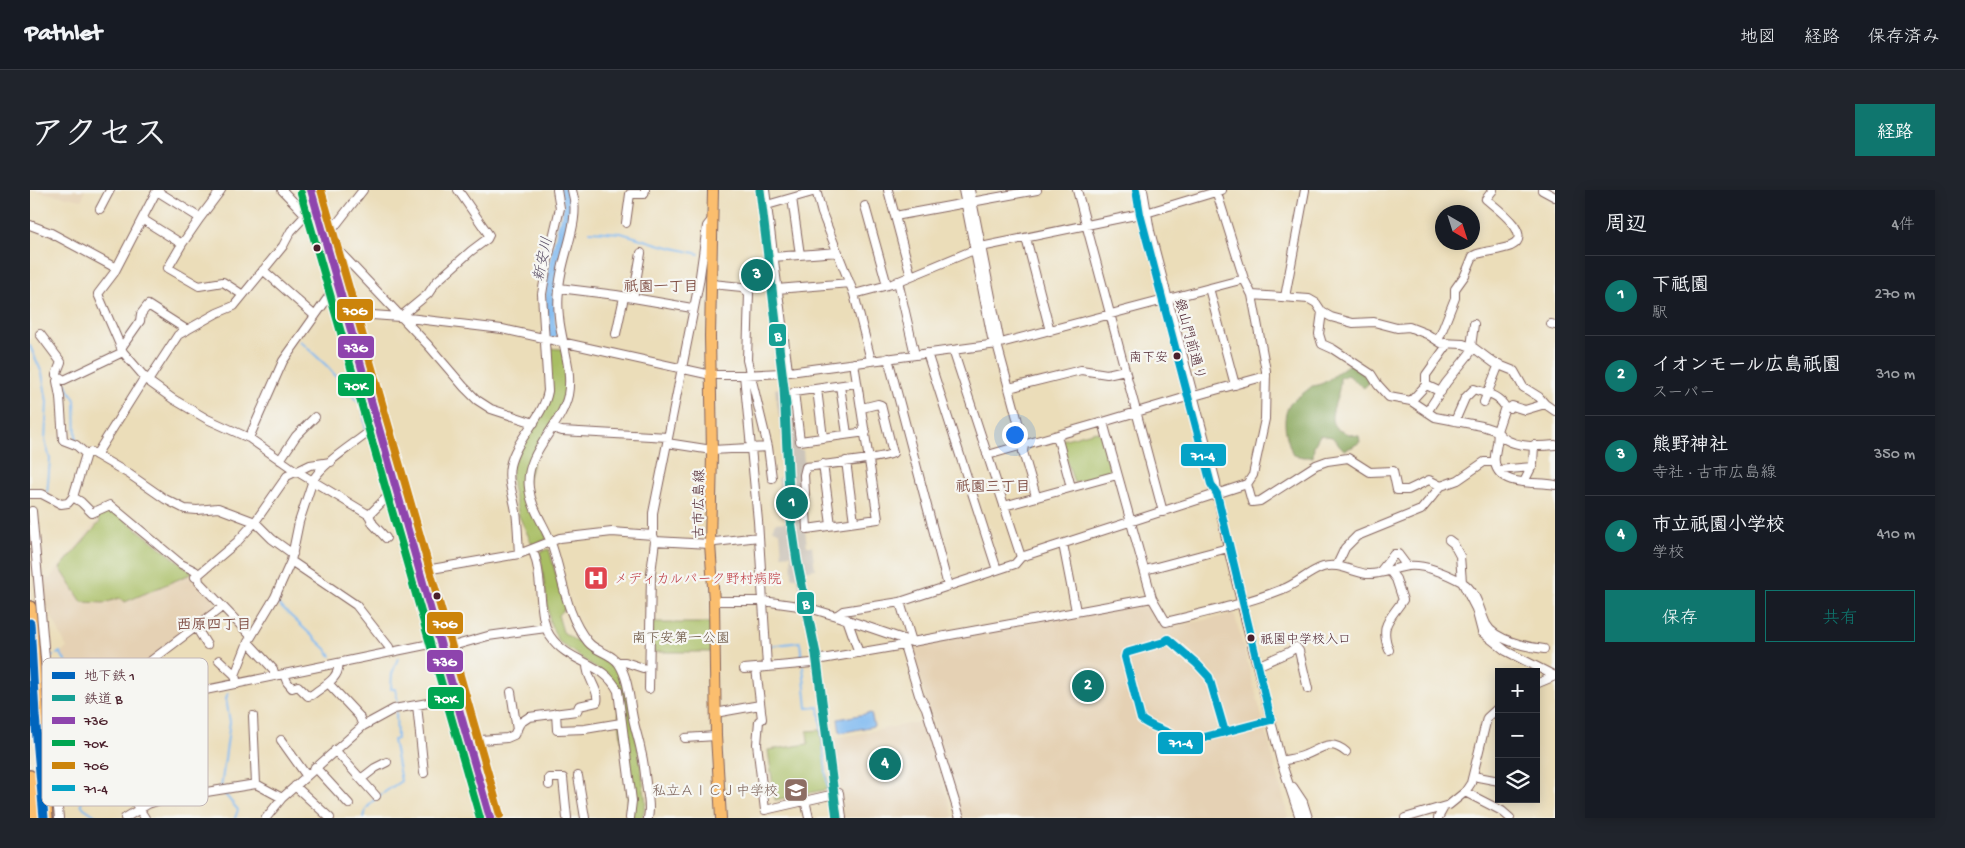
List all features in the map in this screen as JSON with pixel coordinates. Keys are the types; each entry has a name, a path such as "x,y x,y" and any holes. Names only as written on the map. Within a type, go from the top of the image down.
{"highway":[{"path":"311,190 311,213 325,240 490,818"},
{"path":"30,607 35,666 35,725 42,764"},
{"path":"30,776 35,818"}],"main road":[{"name":"古市広島線","path":"713,190 710,336 712,450 710,544 714,601 715,713 721,818"}],"street":[{"path":"100,209 110,190"},
{"path":"221,190 182,244 168,268 199,286 223,282 243,294"},
{"path":"96,455 178,335 217,313 231,309 283,246 292,230 311,213 282,190"},
{"path":"363,190 325,240 333,245 428,345 464,388 477,400 491,409 534,423"},
{"path":"400,317 428,294 436,282 487,239 489,235 458,190"},
{"path":"519,554 516,511 510,485 510,466 517,450 546,404 548,371 544,339 542,294 560,208 557,190"},
{"path":"572,190 575,206 573,224 562,263 559,288 559,318 565,343 569,378 568,396 562,412 534,458 529,473 529,487 532,502 550,541 571,613 588,643 618,662 625,662 643,668"},
{"path":"626,223 630,194 644,194 645,190"},
{"path":"765,190 788,371"},
{"path":"767,205 816,190 822,213 854,294 871,360"},
{"path":"891,190 895,216 911,276"},
{"path":"963,190 969,202 992,338 997,344 1024,444 1023,452 1036,496"},
{"path":"969,202 970,190"},
{"path":"895,216 1017,192 1037,190"},
{"path":"1077,190 1163,512"},
{"name":"銀山門前通り","path":"1136,190 1191,396 1210,484 1217,494 1228,548 1281,761 1300,818"},
{"name":"銀山門前通り","path":"1143,190 1143,214"},
{"path":"1286,297 1305,190"},
{"path":"1441,342 1455,298 1455,289 1466,275 1473,256 1515,244 1519,236 1518,231 1510,220 1486,199 1493,190"},
{"path":"1542,190 1555,197"},
{"path":"200,218 157,191 116,268 98,294 122,350 147,379 173,399 207,419 249,438 296,471 369,515 386,538"},
{"path":"836,616 843,611 900,602 1015,564 1020,557 1247,484 1253,476 1265,419 1266,376 1252,295 1244,279 1218,191 1143,214 978,248 898,281 854,294"},
{"path":"792,198 800,255"},
{"path":"865,206 887,285"},
{"path":"142,219 182,244"},
{"path":"649,689 651,573 654,538 653,513 692,308 699,283 707,226 711,221"},
{"path":"30,224 51,233 116,268"},
{"path":"1026,238 1050,331"},
{"path":"773,257 838,252"},
{"path":"633,298 640,253"},
{"path":"263,270 315,316"},
{"path":"345,312 487,327 711,375 748,375 997,344 1244,279"},
{"path":"898,281 916,355"},
{"path":"777,289 850,283"},
{"path":"712,284 742,287 748,293 747,360 751,447 760,537 767,666"},
{"path":"249,438 283,361 337,285"},
{"path":"559,288 692,308"},
{"path":"1209,288 1235,385"},
{"path":"1252,295 1309,299 1316,303 1322,312 1331,317 1353,323 1374,322 1396,328 1409,327 1441,342 1446,347 1426,376 1426,385 1411,401"},
{"path":"616,334 624,297"},
{"path":"40,334 61,362 56,375 64,380 122,350 140,321 141,314 148,305 187,330"},
{"path":"1322,312 1319,334 1322,344 1371,374 1378,386 1389,396 1411,401 1435,417 1498,431 1500,436 1519,444 1555,445"},
{"path":"1427,412 1472,348 1474,324"},
{"path":"1441,342 1463,344 1494,363 1514,371 1523,387 1539,397 1555,411"},
{"path":"952,350 1020,557"},
{"path":"927,353 997,570"},
{"path":"888,358 948,586"},
{"path":"854,362 866,432 869,458 878,519 807,529 804,475 806,467 823,464 869,458 888,456 894,454 881,405 862,408"},
{"path":"1484,402 1499,364"},
{"path":"1009,388 1081,370 1107,374 1125,370"},
{"path":"748,375 768,447 772,478"},
{"path":"988,455 1136,411 1266,376"},
{"path":"60,378 57,381 63,440 76,445 86,454"},
{"path":"857,383 794,392 800,441 866,432"},
{"path":"1426,385 1441,392"},
{"path":"840,386 847,434"},
{"path":"1455,421 1468,392 1474,388 1501,400 1504,407 1498,431 1496,466 1507,478 1524,482 1555,485"},
{"path":"817,389 824,438"},
{"path":"1504,407 1510,408 1512,406 1526,410 1545,404"},
{"path":"280,460 296,436 315,417"},
{"path":"1103,422 1152,598 1166,622 1242,603 1286,589 1324,566 1337,565 1366,574 1379,573 1407,566 1419,566 1462,582 1474,595 1487,626 1498,635 1512,642 1544,649"},
{"path":"237,684 236,675 250,639 275,597 292,558 299,522 313,480 331,462 370,431 378,428"},
{"path":"552,428 562,431 667,440 712,450 768,447"},
{"path":"1057,436 1071,487"},
{"path":"1524,482 1532,467 1534,445"},
{"path":"86,454 91,452 165,499 186,509 218,508 255,522 292,558 356,604 389,647 390,652"},
{"path":"30,494 42,494 64,505 70,502 86,454"},
{"path":"1247,484 1252,502 1260,501 1320,462 1348,458 1370,472 1393,471 1397,490 1408,490 1429,480 1441,486"},
{"path":"846,461 854,522"},
{"path":"196,576 237,542 255,522 287,476 310,465 331,462"},
{"path":"1337,565 1345,548 1357,536 1421,510 1441,486 1458,480 1484,462 1496,466 1532,467"},
{"path":"823,464 831,525"},
{"path":"1004,506 1117,475"},
{"path":"369,515 396,488"},
{"path":"73,497 82,502 92,514 110,505 181,564 195,572 199,582 273,668 275,676"},
{"path":"32,511 32,542 45,656"},
{"path":"420,571 519,554 560,538 612,532 710,544 760,537"},
{"path":"1449,540 1453,543 1460,556 1462,582 1476,609 1482,632 1506,652 1555,676"},
{"path":"1063,544 1076,611"},
{"path":"1145,570 1228,548"},
{"path":"532,549 536,560 546,628 549,635 558,647 568,655 610,678 615,685 619,698 632,801 630,818"},
{"path":"1379,573 1394,554 1402,557 1407,566"},
{"path":"1389,650 1384,633 1393,611 1403,600 1396,579 1390,570"},
{"path":"822,659 1152,598"},
{"path":"714,601 763,601 806,607 836,616 907,643"},
{"path":"900,602 919,695 926,708 960,818"},
{"path":"155,658 222,607"},
{"path":"847,620 859,653"},
{"path":"196,627 207,645"},
{"path":"208,690 390,652 546,628"},
{"path":"1257,666 1296,647 1299,651 1308,689"},
{"path":"35,666 42,659"},
{"path":"219,660 236,675"},
{"path":"618,662 629,690 633,719 641,750 648,798 651,805 648,818"},
{"path":"284,674 292,688 298,686 308,696 312,695 338,673 338,663"},
{"path":"744,669 812,663"},
{"path":"468,741 507,738 518,731 524,719 577,711 579,706 597,702 598,697 586,671 587,664"},
{"path":"756,668 762,719 759,721 757,744 765,810 839,793 842,818"},
{"path":"1540,682 1555,676"},
{"path":"328,682 359,716 363,726"},
{"path":"511,692 518,731"},
{"path":"266,818 282,798 306,775 363,726 394,709 456,698"},
{"path":"417,705 424,773"},
{"path":"715,713 760,705"},
{"path":"1405,818 1449,805 1465,792 1471,783 1487,718 1495,711"},
{"path":"556,713 556,730 585,729 621,723"},
{"path":"254,716 256,784"},
{"path":"684,738 716,736"},
{"path":"281,740 306,775"},
{"path":"1281,761 1308,754 1326,746 1335,745 1346,752"},
{"path":"335,750 376,796"},
{"path":"362,779 375,768 387,762"},
{"path":"315,767 349,804"},
{"path":"578,776 585,818"},
{"path":"1473,776 1495,780"},
{"path":"549,785 549,778 563,778 567,818"},
{"path":"1288,779 1303,802 1308,818"},
{"path":"208,792 256,784 282,798"},
{"path":"295,786 330,818"},
{"path":"1465,792 1496,808 1510,818"},
{"path":"805,800 809,818"},
{"path":"138,806 145,818"},
{"path":"124,818 145,806"},
{"path":"1438,818 1444,807"},
{"path":"1496,808 1496,818"},
{"path":"770,809 771,818"}],"shaded area":[{"path":"30,190 85,190 82,200"},
{"path":"789,376 799,450 803,450 802,503 807,546 812,546 815,569 804,571 810,604 803,604 797,577 792,578 791,554 782,555 780,533 772,529 775,523 786,522 778,478 784,477 783,445 775,389 781,388 780,377"},
{"path":"94,515 194,574 218,608 152,658 65,658 61,652 67,648 46,605 43,576 49,579 98,520"},
{"path":"1147,601 1162,626 1167,628 1232,614 1235,616 1289,818 961,818 910,646"},
{"path":"924,721 954,818 843,818 842,790 835,791 829,739"}],"green space":[{"path":"547,348 562,349 566,374 565,395 558,413 537,447 526,489 547,539 533,546 519,516 512,487 511,466 547,405"},
{"path":"1350,364 1368,377 1368,384 1364,388 1348,375 1340,378 1332,415 1336,428 1345,433 1359,436 1360,442 1344,450 1332,437 1320,435 1314,446 1313,457 1293,455 1285,423 1285,416 1290,404 1312,386 1323,383"},
{"path":"1096,431 1100,433 1111,472 1074,483 1061,443 1062,440"},
{"path":"110,508 193,573 125,602 119,598 105,603 82,602 60,568 100,522 95,515"},
{"path":"549,549 565,608 558,615 563,632 580,644 615,663 626,686 638,747 646,803 642,818 630,818 615,682 558,641 550,623 540,552"},
{"name":"南下安第一公園","path":"651,623 711,623 711,652 650,652"},
{"path":"820,730 829,789 775,800 768,750 808,744 807,731"}],"water":[{"path":"871,713 874,726 840,733 838,719"}],"waterway":[{"name":"新安川","path":"552,335 550,320 552,278 560,235 568,210 568,202 564,190"},
{"path":"590,231 621,233 699,254"},
{"path":"300,341 328,367 358,402"},
{"path":"30,346 42,373 47,402 45,441 50,459 47,495"},
{"path":"65,383 75,400 76,443"},
{"path":"363,409 366,432"},
{"path":"276,602 331,656"},
{"path":"769,646 800,642 802,660"},
{"path":"57,654 60,652 64,658"},
{"path":"398,658 392,674 391,689 395,689 399,706"},
{"path":"803,666 807,708 819,707 828,792"},
{"path":"221,788 230,722 226,699 228,693"},
{"path":"379,796 401,781 393,740 397,739 396,711"},
{"path":"223,792 238,810 235,818"},
{"path":"364,818 366,809 375,799"},
{"path":"82,806 99,818"}],"metro line":[{"name":"1","path":"30,623 42,795"},
{"name":"1","path":"43,806 44,818"}],"rail line":[{"name":"B","path":"760,190 786,405"},
{"name":"B","path":"784,388 790,513 797,561 816,654 837,818"}],"transit line":[{"name":"73G","path":"311,190 490,818"},
{"name":"70G","path":"321,190 500,815"},
{"name":"71-4","path":"1136,190 1140,214 1211,484 1217,494 1271,720"},
{"name":"70K","path":"301,193 480,818"},
{"name":"71-4","path":"1168,639 1209,677 1225,732 1181,743 1177,738 1141,719 1125,657 1126,653 1164,642 1168,639"},
{"name":"71-4","path":"1225,732 1271,720"}],"place":[{"name":"熊野神社","path":"757,275"},
{"name":"南下安","path":"1177,356"},
{"name":"下祗園","path":"792,503"},
{"name":"メディカルパーク野村病院","path":"596,578"},
{"name":"祇園中学校入口","path":"1251,638"},
{"name":"イオンモール広島祇園","path":"1088,686"},
{"name":"市立祇園小学校","path":"885,764"},
{"name":"私立ＡＩＣＪ中学校","path":"796,790"}],"district":[{"name":"祇園一丁目","path":"661,286"},
{"name":"祇園三丁目","path":"993,486"},
{"name":"西原四丁目","path":"214,624"}]}
